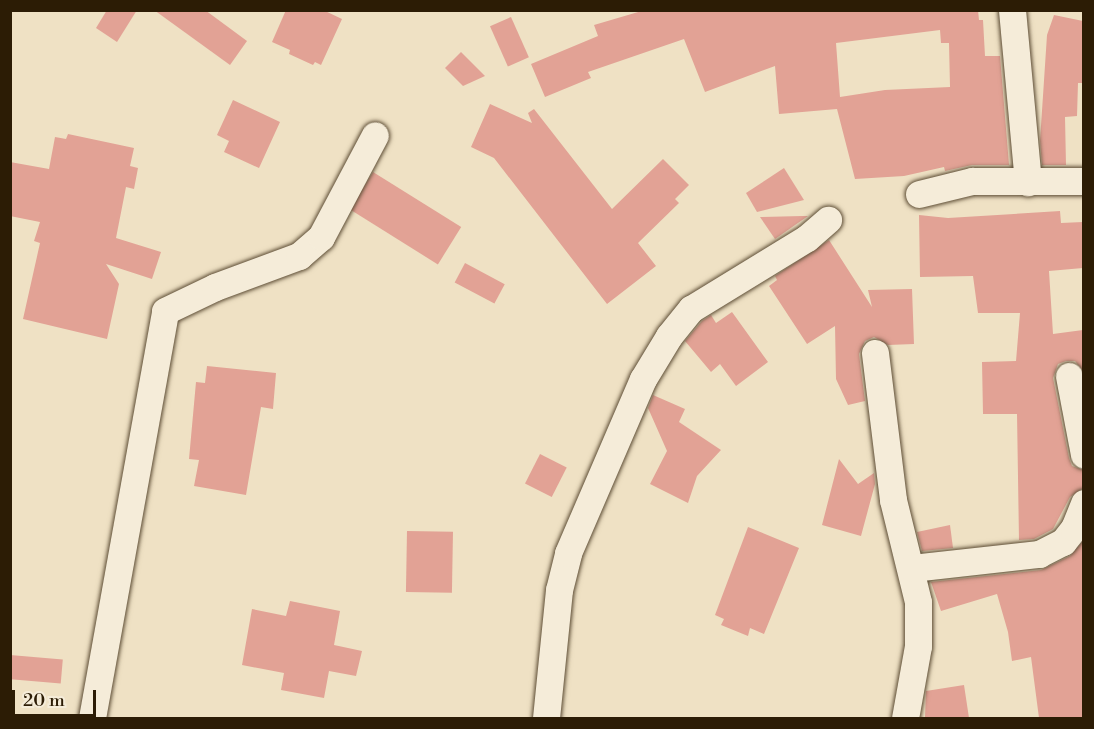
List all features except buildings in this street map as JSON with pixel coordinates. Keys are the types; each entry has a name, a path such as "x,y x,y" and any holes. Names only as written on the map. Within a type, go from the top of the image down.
{"street":[{"path":"1012,10 1028,182"},
{"path":"92,718 165,311 215,287 299,256 321,237 375,135"},
{"path":"919,194 972,181 1083,182"},
{"path":"546,718 559,590 568,553 643,379 669,336 691,309 807,238 828,220"},
{"path":"875,353 893,500 912,568 918,602 918,646 905,718"},
{"path":"1069,376 1083,455"},
{"path":"912,568 1039,554 1063,542 1074,528 1083,503"}]}
